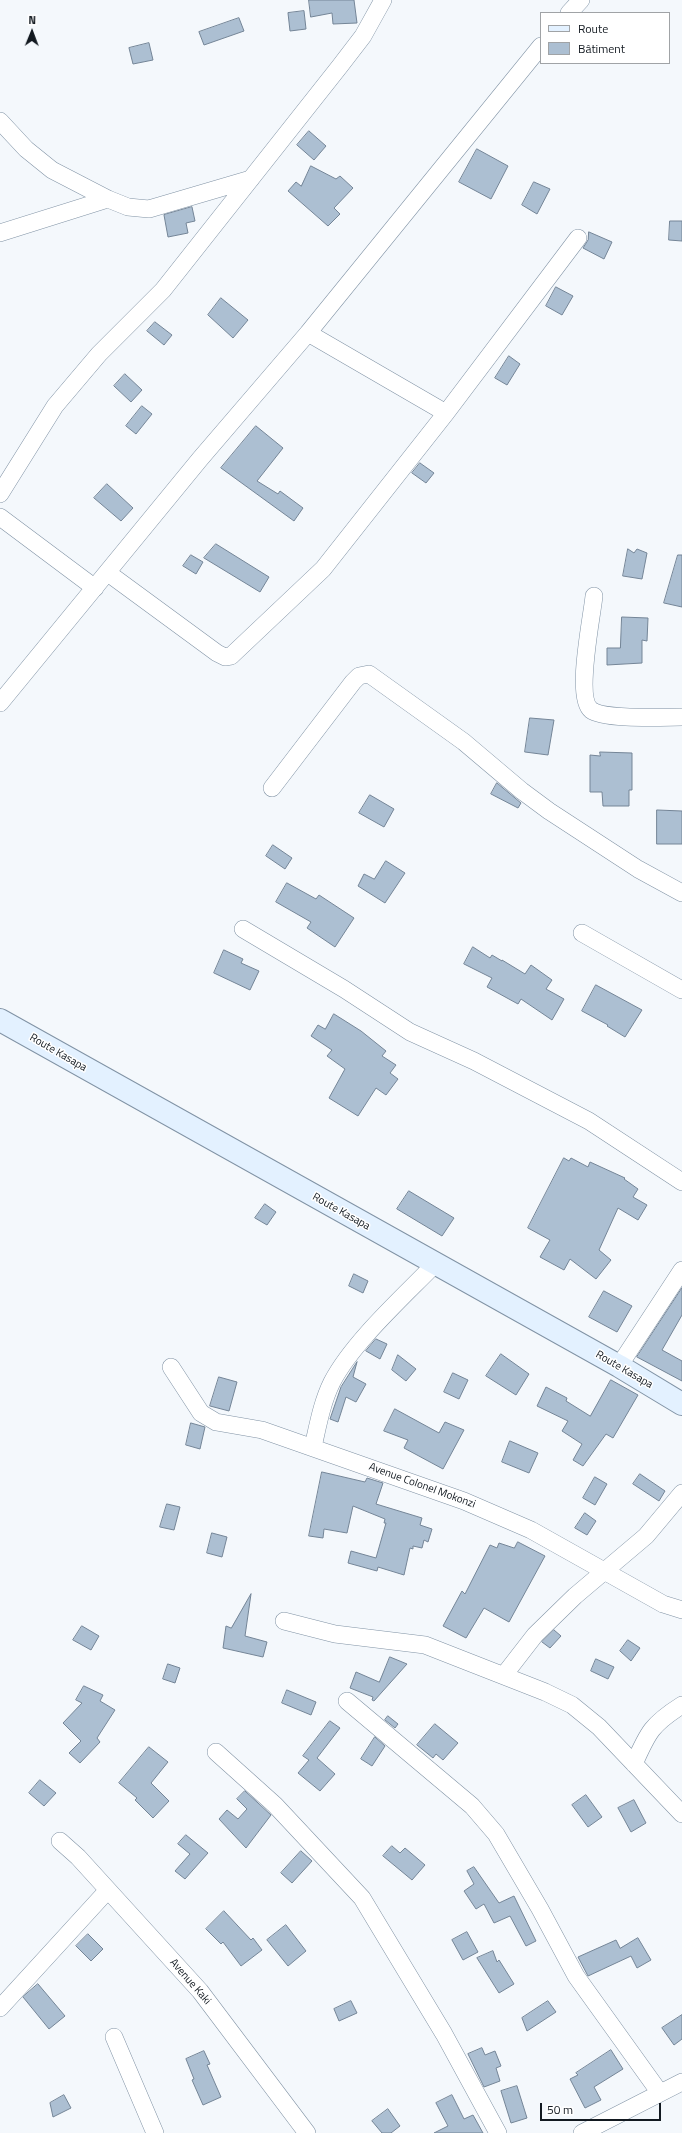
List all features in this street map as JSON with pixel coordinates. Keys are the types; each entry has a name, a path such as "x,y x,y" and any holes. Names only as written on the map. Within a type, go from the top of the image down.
{"main road":[{"name":"Route Kasapa","path":"0,1020 434,1264 619,1366 682,1404"}],"street":[{"path":"0,494 55,406 99,354 163,290 363,36 383,0"},
{"path":"570,12 581,0"},
{"path":"0,703 200,459 308,333 540,47"},
{"path":"0,121 26,149 52,170 128,208 149,209 251,179"},
{"path":"0,233 108,199"},
{"path":"108,573 217,654 225,657 231,656 322,569 446,413 578,238"},
{"path":"308,333 446,413"},
{"path":"0,518 95,588"},
{"path":"594,596 583,682 586,702 591,710 602,715 682,717"},
{"path":"272,788 353,682 360,676 369,674 464,742 549,811 638,869 682,893"},
{"path":"243,929 344,989 410,1032 474,1061 589,1121 682,1182"},
{"path":"582,933 682,990"},
{"path":"313,1447 321,1410 332,1382 360,1343 434,1264"},
{"path":"619,1366 682,1270"},
{"name":"Avenue Colonel Mokonzi","path":"171,1367 201,1413 216,1422 262,1430 464,1501 531,1530 663,1604 682,1610"},
{"path":"504,1675 535,1634 575,1596 646,1536 682,1493"},
{"path":"284,1621 335,1634 425,1645 504,1675 572,1705 599,1727 682,1814"},
{"path":"347,1701 472,1806 496,1834 540,1909 576,1976 660,2094"},
{"path":"634,1764 647,1735 662,1717 682,1705"},
{"path":"216,1752 275,1805 362,1898 444,2034 498,2133"},
{"name":"Avenue Kaki","path":"60,1841 78,1857 107,1891 200,1991 306,2133"},
{"path":"0,2008 107,1891"},
{"path":"114,2037 155,2133"},
{"path":"582,2133 682,2082"}],"building":[{"path":"309,0 354,0 357,23 333,24 332,13 311,17"},
{"path":"304,11 306,29 290,31 288,13"},
{"path":"239,18 244,31 204,45 199,32"},
{"path":"149,43 153,60 133,64 129,48"},
{"path":"309,131 326,146 314,160 297,145"},
{"path":"477,149 508,166 491,199 459,182"},
{"path":"311,166 336,179 340,176 353,188 334,208 340,214 328,226 288,191 296,182 301,186"},
{"path":"534,182 550,189 537,214 522,205"},
{"path":"192,207 195,221 186,223 188,233 168,237 164,215"},
{"path":"670,221 682,221 682,241 669,240"},
{"path":"589,232 612,242 604,259 583,248 588,240"},
{"path":"556,287 573,296 562,315 546,306"},
{"path":"221,298 248,320 233,338 208,315"},
{"path":"155,322 172,335 164,345 147,331"},
{"path":"509,356 520,364 507,385 495,378"},
{"path":"125,374 142,390 131,402 114,386"},
{"path":"142,406 152,414 136,434 126,426"},
{"path":"256,426 283,448 257,481 278,494 280,491 303,508 294,521 221,468"},
{"path":"420,463 434,473 426,483 412,473"},
{"path":"107,484 133,508 121,521 94,498"},
{"path":"216,544 269,577 260,592 204,558"},
{"path":"628,549 634,553 637,549 647,553 642,579 623,576"},
{"path":"191,555 203,562 196,574 183,566"},
{"path":"678,555 682,555 682,607 664,603"},
{"path":"622,617 648,618 647,641 642,640 642,663 607,665 607,648 620,648"},
{"path":"530,718 554,720 548,755 525,752"},
{"path":"600,752 632,753 632,790 629,790 629,806 603,806 602,792 590,792 590,755 600,756"},
{"path":"497,783 521,803 518,808 491,794"},
{"path":"370,795 394,809 384,827 359,813"},
{"path":"657,810 682,811 682,844 657,844"},
{"path":"273,845 292,858 285,869 266,856"},
{"path":"386,861 405,873 385,903 358,886 364,874 374,879"},
{"path":"287,883 316,899 319,895 354,918 335,947 307,928 311,922 276,902"},
{"path":"473,947 490,958 492,955 525,974 531,965 552,980 546,989 564,999 552,1020 521,999 518,1004 487,987 492,978 464,964"},
{"path":"224,950 243,959 241,963 259,971 250,990 214,973"},
{"path":"596,985 642,1010 625,1037 607,1026 608,1025 582,1011"},
{"path":"334,1014 361,1031 386,1051 382,1056 396,1065 390,1073 398,1079 386,1095 376,1088 358,1116 329,1098 345,1069 327,1056 332,1050 311,1036 318,1025 325,1029"},
{"path":"564,1158 569,1161 571,1158 588,1167 590,1162 625,1178 624,1179 638,1189 633,1197 647,1205 638,1220 618,1208 599,1250 611,1260 596,1279 570,1259 564,1270 540,1257 550,1240 528,1228"},
{"path":"409,1191 454,1218 442,1236 397,1209"},
{"path":"265,1204 276,1212 267,1225 255,1218"},
{"path":"354,1274 368,1281 363,1293 349,1286"},
{"path":"682,1288 682,1315 662,1350 682,1361 682,1381 637,1357"},
{"path":"604,1291 632,1306 617,1332 589,1317"},
{"path":"376,1339 387,1344 380,1359 366,1351"},
{"path":"501,1354 529,1374 516,1395 486,1376"},
{"path":"398,1355 416,1369 406,1381 392,1370"},
{"path":"357,1362 353,1377 366,1384 356,1402 346,1397 338,1422 330,1419 341,1387"},
{"path":"453,1373 468,1380 459,1399 444,1392"},
{"path":"219,1377 237,1382 229,1411 210,1406"},
{"path":"611,1380 638,1395 613,1438 606,1434 583,1466 573,1460 582,1444 562,1431 568,1421 537,1406 546,1387 567,1398 566,1401 590,1416"},
{"path":"395,1409 439,1433 445,1422 464,1430 443,1469 404,1448 408,1440 384,1431"},
{"path":"191,1423 205,1427 200,1449 186,1445"},
{"path":"510,1441 538,1453 529,1473 502,1462"},
{"path":"322,1472 365,1482 367,1478 383,1483 376,1504 422,1518 420,1525 432,1529 428,1542 424,1540 422,1548 413,1546 413,1549 410,1548 404,1575 378,1567 377,1571 348,1563 351,1551 376,1558 386,1523 384,1523 385,1519 353,1506 347,1533 324,1529 323,1538 309,1536"},
{"path":"640,1474 665,1491 659,1501 633,1484"},
{"path":"595,1477 607,1484 595,1505 583,1498"},
{"path":"167,1504 180,1507 174,1530 160,1527"},
{"path":"585,1513 596,1521 587,1535 575,1528"},
{"path":"212,1533 227,1537 222,1557 207,1553"},
{"path":"518,1542 545,1556 509,1622 484,1608 466,1638 443,1626 462,1591 465,1594 490,1545 497,1548 499,1543 514,1548"},
{"path":"251,1594 245,1636 267,1642 263,1657 223,1648 226,1626 231,1628"},
{"path":"82,1626 99,1636 91,1650 73,1640"},
{"path":"554,1630 561,1636 550,1648 542,1642"},
{"path":"628,1640 640,1648 631,1661 620,1651"},
{"path":"390,1657 407,1664 374,1701 372,1700 373,1697 350,1688 356,1672 379,1682"},
{"path":"596,1659 614,1667 608,1679 591,1671"},
{"path":"168,1664 180,1668 175,1683 163,1679"},
{"path":"84,1686 103,1695 100,1701 115,1710 97,1738 100,1742 80,1763 69,1753 81,1741 63,1723 82,1703 76,1700"},
{"path":"287,1690 316,1702 311,1715 282,1703"},
{"path":"388,1716 398,1724 395,1728 385,1720"},
{"path":"330,1721 340,1728 317,1758 335,1774 320,1791 298,1773 309,1760 303,1756"},
{"path":"435,1724 458,1743 443,1760 436,1754 433,1758 417,1745"},
{"path":"375,1737 385,1746 372,1766 361,1759"},
{"path":"149,1747 168,1762 151,1783 169,1801 153,1818 135,1800 137,1798 119,1783"},
{"path":"40,1780 56,1793 44,1806 29,1793"},
{"path":"245,1791 271,1815 246,1848 219,1819 227,1810 238,1819 247,1809 237,1799"},
{"path":"586,1795 602,1817 588,1827 572,1805"},
{"path":"634,1800 646,1823 631,1832 618,1808"},
{"path":"186,1835 208,1853 185,1879 175,1871 190,1854 178,1844"},
{"path":"392,1846 400,1853 405,1848 425,1865 412,1880 383,1856"},
{"path":"301,1851 312,1861 292,1883 281,1873"},
{"path":"474,1867 499,1903 514,1896 536,1941 526,1946 510,1916 494,1923 484,1904 476,1909 464,1891 474,1884 467,1871"},
{"path":"224,1911 251,1940 253,1938 262,1950 241,1966 223,1942 221,1944 206,1929"},
{"path":"286,1925 306,1951 288,1966 267,1940"},
{"path":"467,1932 478,1952 463,1960 452,1940"},
{"path":"88,1934 103,1949 91,1961 76,1946"},
{"path":"638,1938 651,1960 637,1968 631,1956 588,1976 578,1957 616,1940 620,1948"},
{"path":"493,1951 497,1962 499,1960 514,1984 499,1993 477,1958"},
{"path":"38,1984 65,2016 49,2029 23,1997"},
{"path":"351,2001 357,2013 339,2021 334,2009"},
{"path":"548,2001 556,2012 527,2031 522,2018"},
{"path":"682,2015 682,2039 674,2045 662,2028"},
{"path":"482,2048 485,2055 495,2051 501,2066 496,2068 500,2081 484,2087 468,2054"},
{"path":"611,2050 623,2069 594,2087 601,2100 585,2108 570,2079 578,2075 576,2073"},
{"path":"204,2051 210,2064 207,2065 221,2097 203,2105 192,2080 194,2079 186,2059"},
{"path":"517,2086 527,2118 511,2123 501,2091"},
{"path":"64,2095 71,2108 53,2117 50,2103"},
{"path":"452,2095 464,2119 473,2115 483,2133 434,2133 448,2126 436,2103"},
{"path":"388,2109 400,2126 391,2133 382,2133 372,2121"}]}
